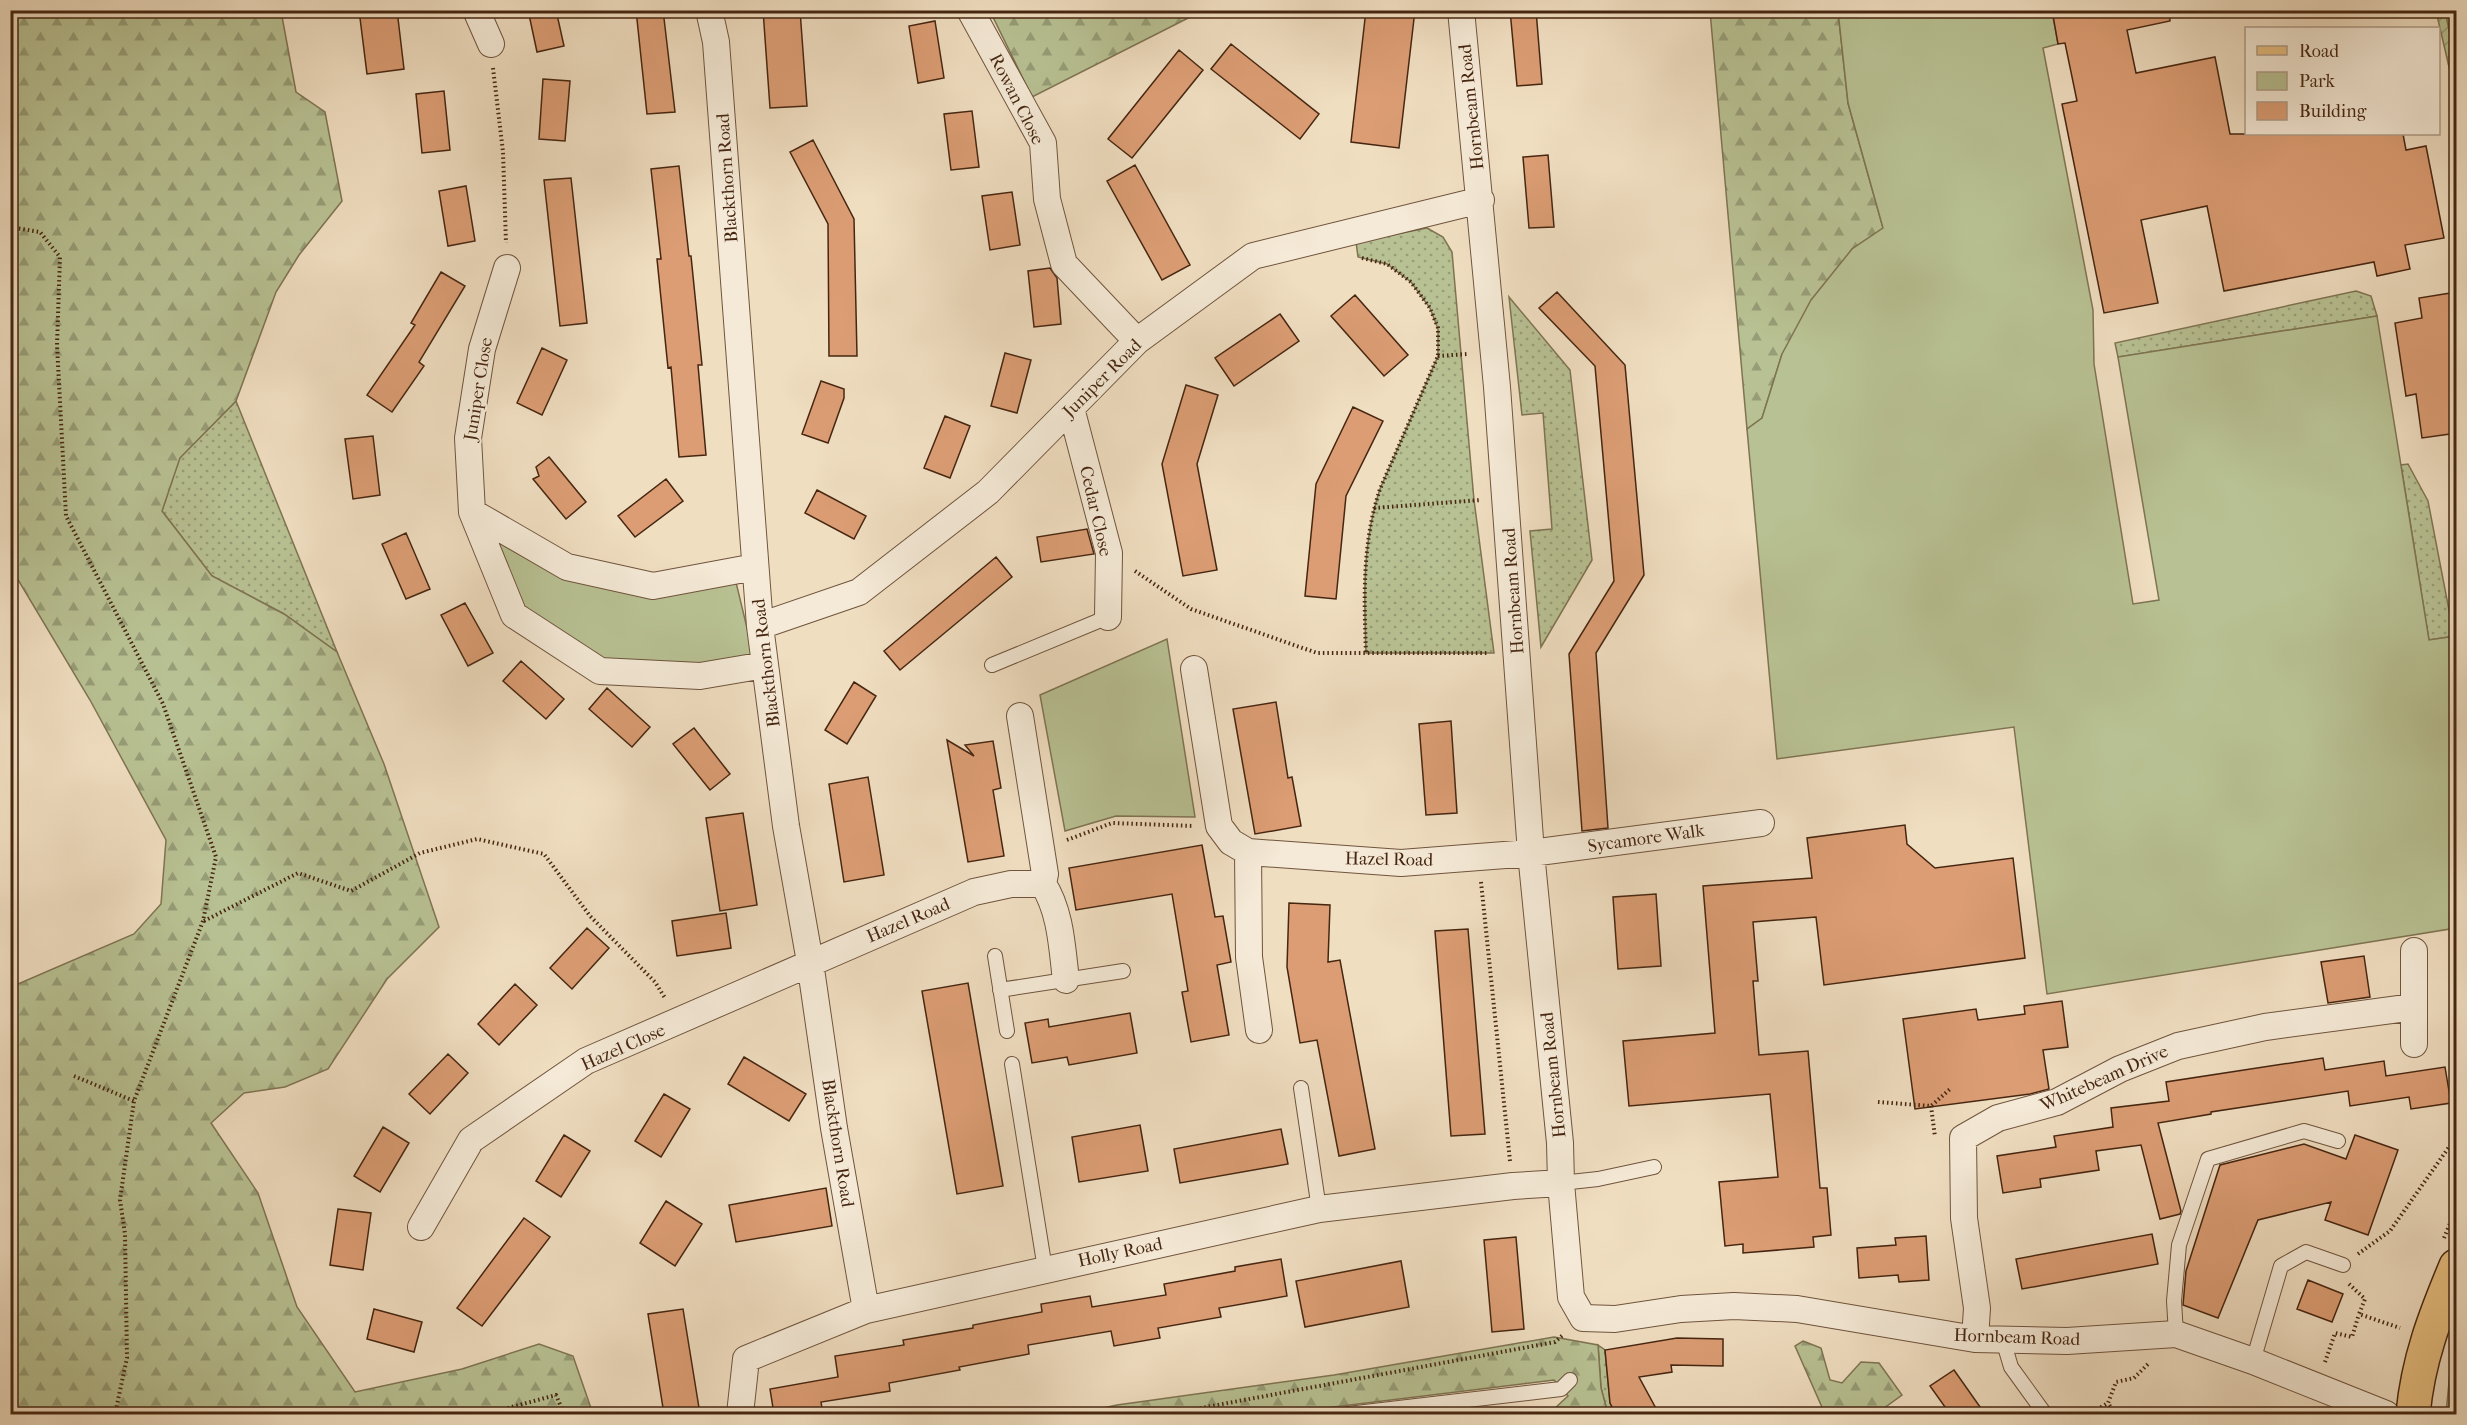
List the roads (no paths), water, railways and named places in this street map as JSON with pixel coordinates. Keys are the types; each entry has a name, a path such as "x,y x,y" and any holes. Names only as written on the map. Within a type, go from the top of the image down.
{"main road":[{"path":"2413,1414 2416,1379 2434,1317 2457,1266"}],"street":[{"path":"476,10 490,44"},
{"name":"Blackthorn Road","path":"709,10 716,42 760,626 786,826 810,962 834,1128 866,1310"},
{"name":"Rowan Close","path":"970,10 1043,142 1047,199 1064,264 1137,341"},
{"name":"Hornbeam Road","path":"1461,10 1481,200 1506,498 1531,853 1560,1143 1561,1183 1571,1297 1583,1318 1616,1319 1681,1309 1734,1306 1797,1309 1976,1339 2067,1341 2176,1335 2253,1360 2386,1414"},
{"name":"Juniper Road","path":"760,626 859,591 988,492 1137,341 1253,256 1481,200"},
{"name":"Juniper Close","path":"507,268 482,349 468,438 472,512 514,615 600,671 700,676 765,665"},
{"name":"Cedar Close","path":"1071,408 1109,553 1108,617"},
{"path":"472,512 567,567 653,586 755,567"},
{"path":"1194,669 1219,826 1231,842 1248,852 1249,957 1259,1030"},
{"path":"1020,716 1045,874 1043,884 1051,897 1058,921 1066,980"},
{"name":"Sycamore Walk","path":"1531,853 1761,823"},
{"name":"Hazel Road","path":"1248,852 1401,863 1531,853"},
{"name":"Hazel Road","path":"810,962 974,892 1011,884 1043,884"},
{"path":"2414,951 2414,1044"},
{"name":"Hazel Close","path":"421,1227 471,1140 586,1061 680,1022 810,962"},
{"name":"Whitebeam Drive","path":"1976,1339 1977,1308 1964,1218 1963,1138 1998,1118 2057,1102 2120,1069 2178,1046 2265,1027 2414,1007"},
{"name":"Holly Road","path":"740,1414 746,1359 866,1310 1319,1209 1513,1186 1561,1183"}],"lane":[{"path":"992,665 1108,617"},
{"path":"995,956 1007,1031"},
{"path":"1000,990 1123,971"},
{"path":"1012,1064 1045,1269"},
{"path":"1300,1088 1319,1209"},
{"path":"2176,1335 2174,1301 2179,1245 2208,1160 2304,1131 2338,1141"},
{"path":"1561,1183 1598,1179 1654,1167"},
{"path":"2253,1360 2281,1266 2306,1252 2343,1265"},
{"path":"2003,1340 2011,1367 2045,1414"},
{"path":"1348,1414 1561,1389 1570,1380"}]}
